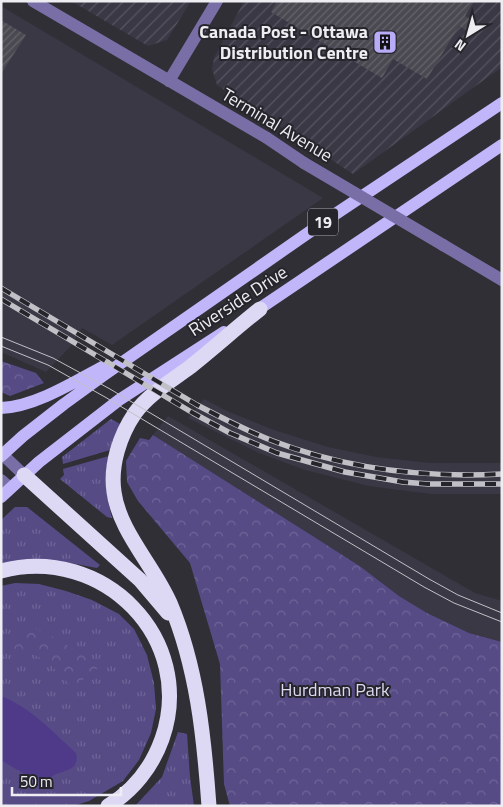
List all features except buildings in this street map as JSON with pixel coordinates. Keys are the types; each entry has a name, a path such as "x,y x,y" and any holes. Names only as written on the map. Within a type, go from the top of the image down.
{"highway":[{"path":"209,806 201,715 192,670 179,628 159,579 131,535 119,508 114,492 114,472 117,453 128,426 146,400 191,366 260,309"},
{"path":"24,475 140,580 179,628"},
{"path":"1,571 46,566 84,574 119,593 134,607 146,622 157,643 168,682 170,700 165,731 158,749 140,778 129,791 108,806"}],"main road":[{"name":"Riverside Drive","path":"2,454 64,404 146,345 331,217 502,103"},
{"name":"Riverside Drive","path":"4,488 24,475 119,400 260,309 502,145"},
{"path":"1,408 15,408 30,403 146,345"}],"street":[{"name":"Terminal Avenue","path":"33,1 267,138 304,163 502,280"},
{"path":"169,81 217,1"},
{"path":"2,454 24,475"}],"shaded area":[{"path":"71,1 191,1 167,40 148,46"},
{"path":"244,1 502,1 502,67 353,174 217,85 212,69 214,58"},
{"path":"1,6 323,198 112,345 82,328 70,347 46,372 1,352"},
{"path":"204,399 227,411 274,430 328,447 376,457 429,463 502,463 502,494 432,494 407,491 369,486 305,470 259,453 188,418"},
{"path":"168,416 475,593 502,601 502,642 469,633 427,613 399,596 361,567 153,435"},
{"path":"1,696 32,714 76,753 77,758 74,766 45,781 24,774 1,760"}],"green space":[{"path":"1,361 36,373 44,383 10,396 1,392"},
{"path":"111,419 122,425 110,450 63,464 62,457"},
{"name":"Hurdman Park","path":"153,435 361,567 399,596 427,613 469,633 502,642 502,806 230,806 224,784 220,664 190,563 138,501 127,482 126,461 140,438 149,440"},
{"path":"109,456 106,479 112,518 107,517 60,479 64,475 63,469"},
{"path":"15,507 27,507 100,565 97,568 65,562 37,560 1,565 1,520"},
{"path":"15,583 39,584 66,591 92,600 119,614 134,629 147,655 154,683 156,709 151,733 139,760 123,781 89,801 73,806 1,806 1,586"},
{"path":"33,628 95,660 98,663 98,668 76,685 69,684 48,662 33,654 14,653 8,650 6,645 15,635 21,631"},
{"path":"178,732 187,734 194,806 135,806 162,777"}],"tram line":[{"path":"1,337 53,358 110,389 429,579 458,595 502,613"},
{"path":"1,346 48,365 105,397 424,587 454,603 502,622"}],"railway":[{"path":"1,288 197,405 244,429 273,441 301,451 357,465 415,473 502,474"},
{"path":"1,299 193,413 230,433 277,453 345,472 403,482 502,484"}],"place":[{"name":"Canada Post - Ottawa Distribution Centre","path":"385,42"}]}
